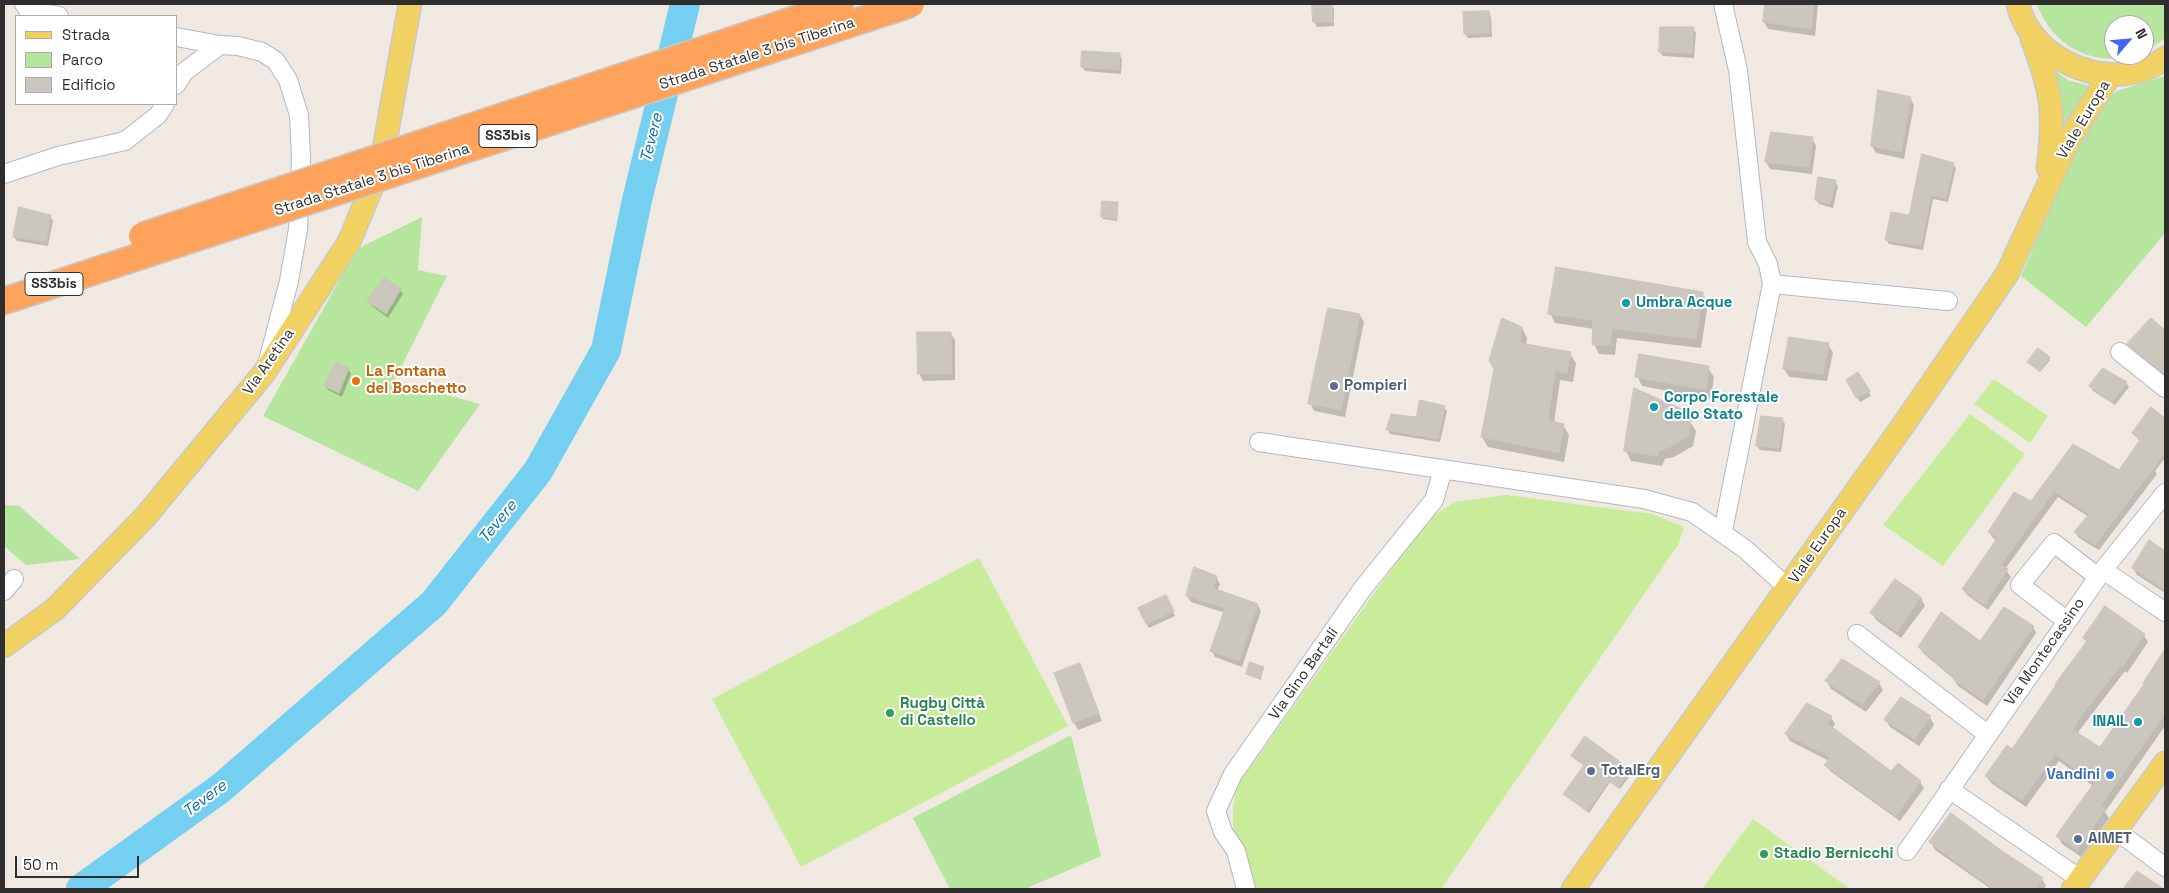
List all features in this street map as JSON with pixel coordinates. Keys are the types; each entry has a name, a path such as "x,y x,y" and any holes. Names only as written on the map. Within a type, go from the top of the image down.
{"highway":[{"name":"Strada Statale 3 bis Tiberina","path":"4,301 101,259 841,4"},
{"name":"Strada Statale 3 bis Tiberina","path":"4,282 101,259 911,4"}],"main road":[{"name":"Via Aretina","path":"4,646 54,610 145,517 264,373 350,242 380,165 410,4"},
{"path":"2018,4 2029,28 2050,53 2078,69 2110,75 2136,72 2165,58"},
{"name":"Viale Europa","path":"2029,28 2046,78 2052,111 2051,146 2045,193"},
{"name":"Viale Europa","path":"1573,889 1788,588 2007,274 2074,131 2110,75"},
{"path":"2077,884 2165,764"}],"street":[{"path":"24,4 29,11 53,15"},
{"path":"1723,4 1738,70 1757,242 1768,264 1772,284 1723,532"},
{"path":"178,37 220,45 238,46 262,52 276,61 288,80 299,114 301,158 298,229 289,281 264,373"},
{"path":"178,82 184,72 220,45"},
{"path":"4,174 58,156 125,141 158,115 163,105"},
{"path":"1772,284 1948,301"},
{"path":"2120,352 2165,388"},
{"path":"1259,442 1644,499 1692,512 1746,549 1788,588"},
{"name":"Via Gino Bartali","path":"1246,889 1236,851 1224,832 1216,812 1224,792 1233,774 1364,588 1434,500 1443,470"},
{"name":"Via Montecassino","path":"1907,852 2067,621 2101,574 2165,493"},
{"path":"2067,621 2020,585 2054,544 2165,612"},
{"path":"1857,634 1987,734"},
{"path":"1949,789 2077,884"},
{"path":"2116,831 2165,867"}],"green space":[{"path":"2037,4 2165,4 2165,38 2154,46 2154,15 2104,15 2104,58 2090,56 2064,42 2053,32"},
{"path":"2054,70 2068,80 2096,88 2060,137 2062,99"},
{"path":"2165,76 2165,233 2086,327 2021,276 2062,182 2071,156 2105,100 2117,91"},
{"path":"422,217 418,270 447,276 394,381 480,404 418,491 263,416 357,249"},
{"path":"1994,379 2048,416 2030,443 1974,404"},
{"path":"1970,414 2025,454 1943,566 1883,525"},
{"path":"1506,495 1653,514 1684,527 1678,545 1441,889 1254,889 1239,850 1233,825 1235,798 1239,783 1412,540 1436,514 1455,502"},
{"path":"4,505 19,506 80,559 26,565 4,546"},
{"name":"Rugby Città di Castello","path":"979,558 1068,726 801,867 712,699"},
{"path":"1071,735 1101,856 1025,889 950,889 913,818"},
{"name":"Stadio Bernicchi","path":"1753,819 1850,889 1702,889"}],"building":[{"path":"1312,4 1332,4 1333,22 1313,22"},
{"path":"1765,4 1814,4 1811,29 1763,22"},
{"path":"1489,11 1490,33 1464,34 1463,12"},
{"path":"1660,27 1694,27 1692,53 1659,52"},
{"path":"1082,51 1120,53 1119,70 1081,67"},
{"path":"1878,90 1911,97 1901,152 1871,146"},
{"path":"1771,132 1813,137 1809,167 1765,162"},
{"path":"1922,154 1954,163 1946,198 1931,195 1921,246 1885,240 1891,212 1909,215"},
{"path":"1818,177 1836,180 1830,204 1815,200"},
{"path":"1102,201 1118,202 1117,219 1101,217"},
{"path":"19,207 51,215 46,242 13,237"},
{"name":"Umbra Acque","path":"1556,267 1703,292 1696,339 1612,328 1610,345 1592,345 1593,320 1548,314"},
{"path":"384,278 401,289 386,314 367,301"},
{"path":"1328,308 1360,314 1341,410 1308,404"},
{"path":"1502,318 1522,327 1520,343 1571,352 1567,373 1555,371 1548,420 1564,424 1559,453 1481,437 1494,369 1489,361"},
{"path":"2151,318 2165,330 2165,375 2127,344"},
{"path":"917,332 951,332 952,374 918,374"},
{"path":"1789,337 1829,343 1823,374 1783,369"},
{"path":"2038,348 2050,357 2039,371 2027,362"},
{"path":"1639,354 1709,366 1706,390 1635,377"},
{"path":"336,362 349,368 339,393 324,386"},
{"path":"2103,368 2127,382 2112,402 2089,386"},
{"path":"1858,372 1870,391 1856,398 1846,380"},
{"path":"1634,388 1684,410 1691,420 1688,436 1668,448 1660,450 1657,456 1624,451"},
{"path":"1420,400 1445,406 1438,439 1386,430 1391,414 1416,417"},
{"path":"2151,407 2165,418 2165,453 2095,545 2074,532 2089,514 2054,491 2001,565 2008,569 1984,605 1962,589 1998,537 1988,532 2014,492 2031,501 2073,444 2119,470 2140,440 2132,433"},
{"path":"1761,416 1783,418 1779,448 1756,446"},
{"path":"2149,540 2165,551 2165,590 2132,568"},
{"path":"1194,567 1217,576 1213,588 1258,604 1239,661 1210,651 1225,608 1186,596"},
{"path":"1895,579 1921,597 1897,632 1870,613"},
{"path":"1166,595 1174,611 1146,624 1138,608"},
{"path":"2105,606 2145,634 2123,666 2121,665 2076,723 2073,730 2100,747 2144,684 2165,649 2165,714 2101,805 2105,810 2077,850 2056,836 2094,783 2055,754 2022,800 1985,776 2007,745 2012,749 2055,684 2087,641 2083,638"},
{"path":"2004,607 2034,626 1983,700 1953,679 1954,677 1918,647 1941,612 1980,641"},
{"path":"1842,659 1880,682 1862,705 1825,681"},
{"path":"1250,662 1264,667 1260,679 1246,674"},
{"path":"1080,663 1099,713 1073,723 1054,673"},
{"path":"1901,697 1931,716 1915,739 1884,720"},
{"path":"1807,703 1832,716 1827,723 1891,771 1898,763 1921,781 1896,816 1824,765 1830,757 1785,734"},
{"path":"1585,736 1631,770 1618,788 1609,781 1587,811 1563,794 1584,765 1571,756"},
{"path":"1951,813 2002,851 2043,878 2035,889 1994,889 1929,842"},
{"path":"2137,871 2164,889 2123,889"}],"waterway":[{"name":"Tevere","path":"81,889 221,788 434,603 538,471 606,350 637,200 685,4"}],"place":[{"name":"Umbra Acque","path":"1626,303"},
{"name":"La Fontana del Boschetto","path":"356,381"},
{"name":"Pompieri","path":"1334,386"},
{"name":"Corpo Forestale dello Stato","path":"1654,407"},
{"name":"Rugby Città di Castello","path":"890,713"},
{"name":"INAIL","path":"2138,722"},
{"name":"TotalErg","path":"1591,771"},
{"name":"Vandini","path":"2110,775"},
{"name":"AIMET","path":"2078,839"},
{"name":"Stadio Bernicchi","path":"1764,854"}]}
